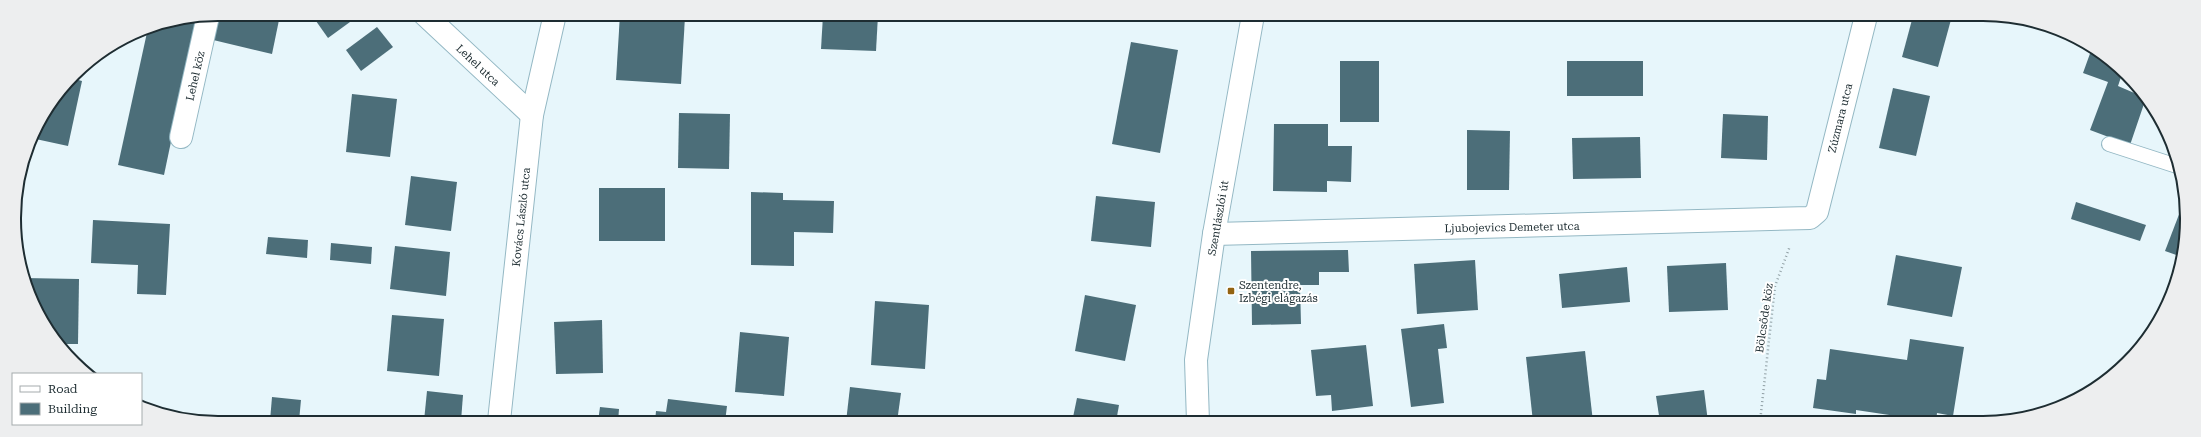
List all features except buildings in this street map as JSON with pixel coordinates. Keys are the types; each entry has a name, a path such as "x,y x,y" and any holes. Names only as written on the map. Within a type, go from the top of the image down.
{"street":[{"name":"Lehel köz","path":"181,137 207,21"},
{"name":"Lehel utca","path":"431,21 532,115"},
{"name":"Kovács László utca","path":"500,416 532,115 553,21"},
{"name":"Szentlászlói út","path":"1198,416 1196,360 1214,234 1253,21"},
{"name":"Zúzmara utca","path":"1805,218 1816,212 1865,21"},
{"name":"Ljubojevics Demeter utca","path":"1214,234 1805,218"}],"lane":[{"path":"2108,144 2172,165"}],"path":[{"name":"Bölcsőde köz","path":"1761,416 1775,286 1805,218"}],"place":[{"name":"Szentendre, Izbégi elágazás","path":"1231,291"}]}
